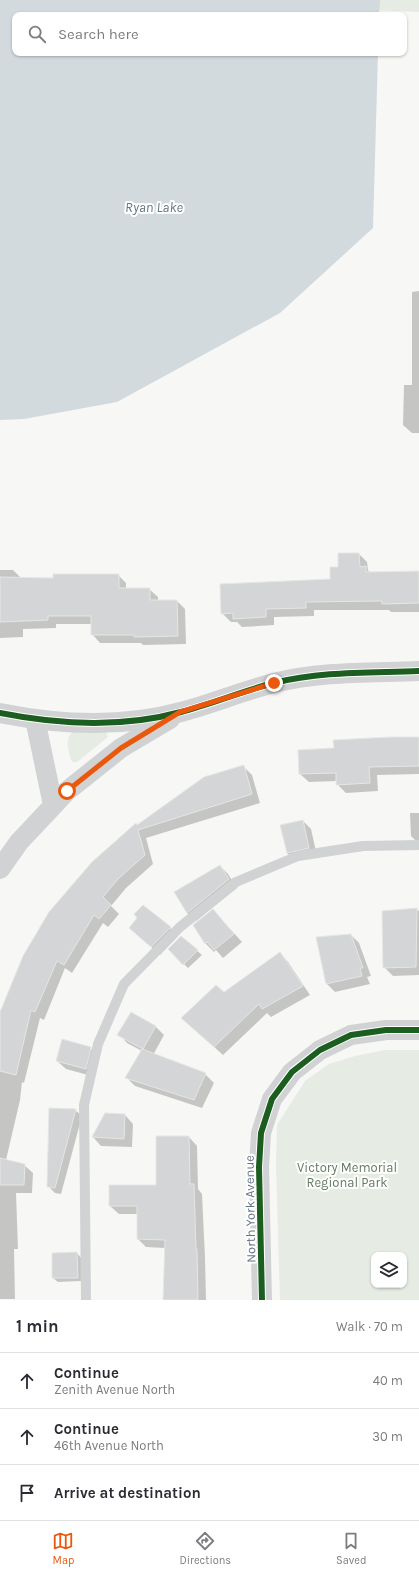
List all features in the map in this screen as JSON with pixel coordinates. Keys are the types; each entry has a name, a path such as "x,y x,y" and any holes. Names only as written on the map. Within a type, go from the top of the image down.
{"street":[{"path":"0,713 35,719 80,723 130,722 180,712 274,683 327,674 419,671"},
{"path":"0,869 18,842 67,791 121,748 180,712"},
{"path":"35,719 53,805"},
{"name":"North York Avenue","path":"262,1300 259,1167 261,1133 272,1099 292,1072 320,1050 351,1035 386,1030 419,1030"}],"lane":[{"path":"86,1300 84,1104 98,1044 124,984 180,927 236,882 298,856 363,846 419,845"}],"green space":[{"path":"131,0 419,0 419,12"},
{"path":"106,731 108,737 77,762 73,762 71,760 68,749 68,741 73,732"},
{"name":"Victory Memorial Regional Park","path":"385,1050 419,1050 419,1300 280,1300 276,1163 277,1125 305,1081 329,1064 355,1056"}],"water":[{"name":"Ryan Lake","path":"0,0 380,0 379,12 12,12 12,56 378,56 373,228 280,313 117,402 24,419 0,420"}],"building":[{"path":"338,553 359,553 360,567 366,566 366,572 419,571 419,603 382,604 382,601 306,602 306,608 266,609 266,617 233,619 233,613 221,614 220,584 330,579 330,567 338,567"},
{"path":"53,574 119,574 119,588 150,588 150,600 177,600 178,636 134,637 134,635 91,635 91,616 48,616 48,620 0,622 0,577 53,578"},
{"path":"419,737 419,766 369,767 370,783 336,785 336,773 299,774 298,750 334,748 333,740"},
{"path":"244,765 252,794 138,830 145,855 118,879 103,897 111,905 99,919 94,915 64,965 57,961 35,1012 31,1010 16,1075 0,1071 0,1012 23,956 49,912 92,862 136,823 137,825 204,777"},
{"path":"303,820 309,848 287,853 280,825"},
{"path":"220,865 229,879 187,913 174,892"},
{"path":"143,905 171,927 151,947 129,928 137,918 134,914"},
{"path":"417,908 416,967 383,968 382,911"},
{"path":"213,909 234,934 214,950 207,942 205,944 193,925"},
{"path":"351,934 363,968 360,968 362,976 326,984 316,937"},
{"path":"181,936 198,950 183,965 168,949"},
{"path":"280,952 303,986 262,1009 259,1004 214,1047 181,1018 216,985 224,992"},
{"path":"131,1012 156,1026 143,1049 117,1035"},
{"path":"62,1039 91,1047 86,1069 56,1061"},
{"path":"142,1049 206,1073 194,1100 125,1078"},
{"path":"49,1108 76,1109 55,1188 47,1187"},
{"path":"105,1113 125,1114 124,1139 92,1137"},
{"path":"156,1136 189,1136 190,1184 194,1184 198,1300 163,1300 165,1240 137,1239 137,1206 109,1206 109,1185 156,1185"},
{"path":"0,1158 25,1164 24,1185 0,1185"},
{"path":"77,1252 78,1278 52,1278 52,1253"}],"cycle path":[{"path":"0,713 68,722 114,723 136,721 181,712 262,686 292,679 328,674 419,671"},
{"path":"262,1300 259,1167 261,1133 272,1099 292,1072 320,1050 351,1035 386,1030 419,1030"}],"route":[{"path":"67,791 121,748 180,712 274,683"}]}
